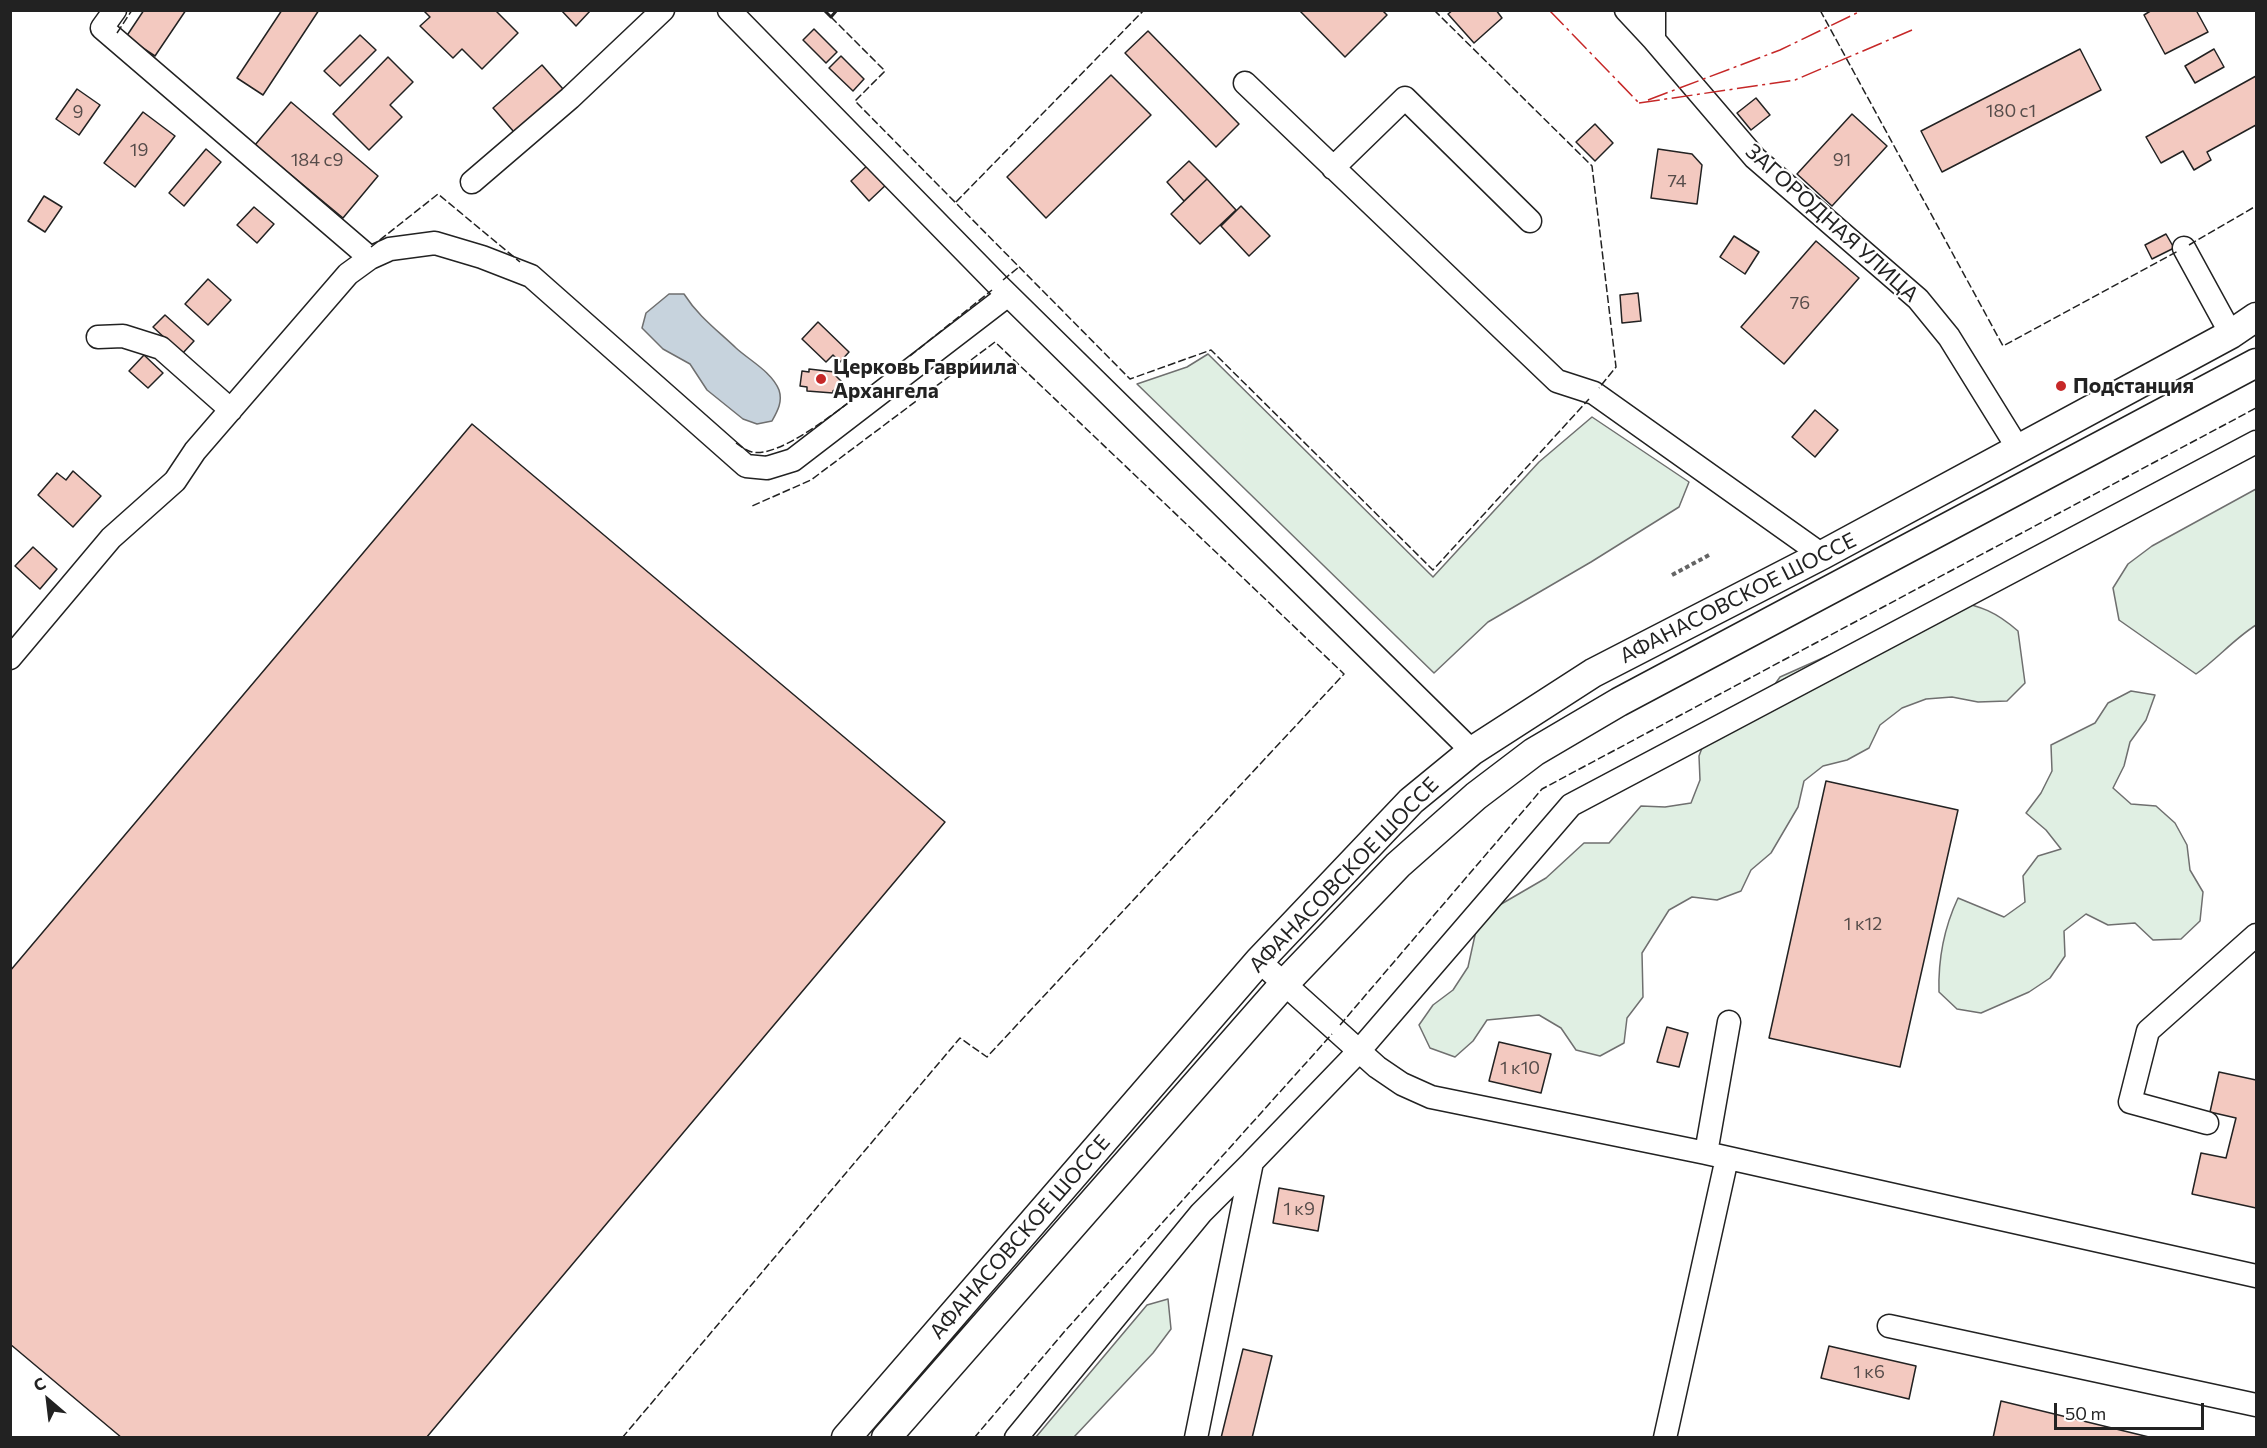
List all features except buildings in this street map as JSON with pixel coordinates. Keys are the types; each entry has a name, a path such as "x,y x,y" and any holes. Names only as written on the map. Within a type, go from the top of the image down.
{"main road":[{"name":"АФАНАСОВСКОЕ ШОССЕ","path":"846,1437 1258,961 1412,801 1472,751 1593,673 2019,450 2231,334 2256,317"},
{"name":"АФАНАСОВСКОЕ ШОССЕ","path":"886,1437 1284,984 1398,865 1476,796 1534,752 1619,702 2256,363"}],"street":[{"path":"115,10 102,28 370,258"},
{"path":"472,182 570,98 663,10"},
{"path":"729,10 1008,295 1472,751"},
{"name":"ЗАГОРОДНАЯ УЛИЦА","path":"1626,10 1755,158 1918,299 1948,337 2019,450"},
{"path":"1654,10 1654,40"},
{"path":"1245,83 1557,381 1594,393 1822,555"},
{"path":"1333,168 1405,98 1530,221"},
{"path":"10,658 111,538 175,481 195,451 348,274 370,258 390,249 435,243 482,257 531,276 746,466 767,468 793,459 1008,295"},
{"path":"2184,248 2231,334"},
{"path":"98,337 123,336 160,348 231,410"},
{"path":"1016,1437 1201,1213 1359,1051 1570,805 2256,442"},
{"path":"2207,1123 2130,1102 2148,1031 2256,935"},
{"path":"1258,961 1377,1067 1402,1084 1431,1097 1717,1155 2256,1276"},
{"path":"1665,1437 1717,1155 1729,1022"},
{"path":"1196,1437 1252,1162"},
{"path":"1888,1326 2256,1405"}],"path":[{"path":"1672,575 1711,554"}],"green space":[{"path":"1208,354 1433,577 1539,462 1592,417 1689,482 1679,507 1488,622 1434,673 1137,384 1187,367"},
{"path":"2256,489 2256,625 2196,674 2119,620 2113,588 2128,564 2152,546"},
{"path":"1953,600 1988,611 2018,631 2025,683 2007,701 1978,702 1952,697 1926,699 1902,708 1880,725 1869,748 1847,760 1823,766 1804,781 1798,807 1771,853 1751,870 1741,891 1717,900 1692,897 1669,910 1642,953 1643,997 1627,1018 1624,1043 1600,1056 1576,1050 1561,1028 1539,1015 1487,1020 1473,1041 1455,1057 1430,1048 1419,1025 1433,1005 1453,990 1468,967 1479,917 1546,878 1584,843 1609,843 1641,806 1665,807 1691,803 1700,780 1699,756 1708,732 1766,697 1780,677"},
{"path":"2131,691 2155,695 2146,720 2130,742 2124,766 2113,788 2131,804 2156,806 2175,823 2187,845 2190,870 2203,892 2200,921 2181,939 2153,940 2135,923 2108,925 2086,914 2064,931 2065,956 2050,978 2029,992 1981,1013 1957,1009 1939,992 1939,980 1946,932 1958,898 2004,917 2025,902 2023,876 2038,856 2061,849 2046,830 2026,813 2041,793 2052,771 2051,745 2095,723 2108,703"},
{"path":"1168,1299 1171,1329 1153,1353 1074,1437 1036,1437 1147,1305"}],"shaded area":[{"path":"669,294 684,294 708,322 776,384 780,399 772,421 757,424 743,419 707,390 690,364 663,349 642,328 646,313"}],"fence":[{"path":"117,33 132,10"},
{"path":"956,202 1144,10"},
{"path":"1434,10 1592,166 1616,367 1599,388"},
{"path":"1820,10 2003,346 2178,251"},
{"path":"831,17 885,71 855,101 1130,379 1211,350 1433,570 1589,399"},
{"path":"371,247 438,194 520,262"},
{"path":"2189,245 2256,206"},
{"path":"1003,280 1019,267"},
{"path":"910,356 992,290"},
{"path":"622,1438 960,1038 987,1057 1344,674 995,342 811,480 752,506"},
{"path":"736,443 752,452 777,448 806,433 855,398"},
{"path":"1340,1025 1542,789 2256,408"},
{"path":"974,1438 1065,1331 1332,1034"}],"wall":[{"path":"824,10 831,17 837,10"}],"power":[{"path":"1549,10 1639,103"},
{"path":"1648,100 1780,50 1863,10"},
{"path":"1639,103 1795,80 1912,30"}],"place":[{"name":"Церковь Гавриила Архангела","path":"821,379"},
{"name":"Подстанция","path":"2061,386"}]}
